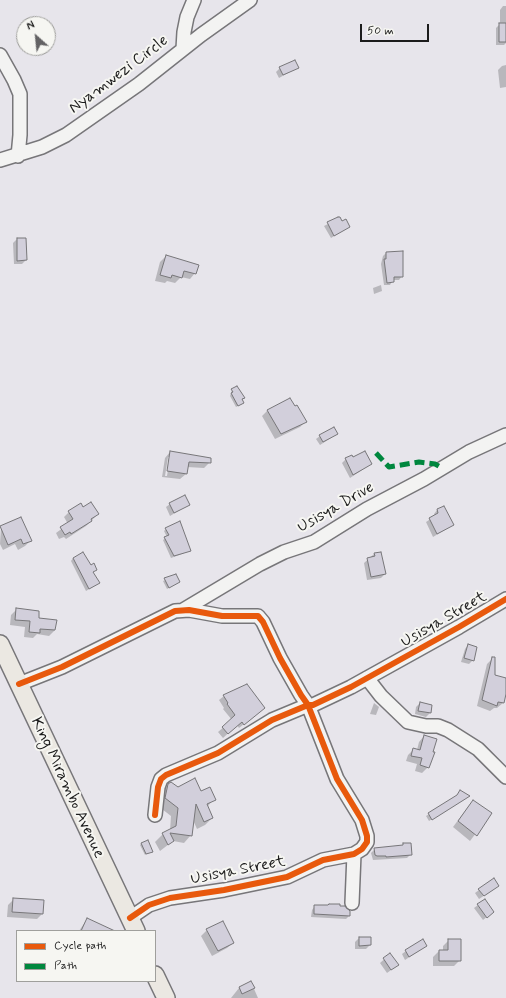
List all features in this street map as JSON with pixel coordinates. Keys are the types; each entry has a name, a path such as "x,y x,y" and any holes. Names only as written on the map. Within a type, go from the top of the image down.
{"main road":[{"name":"King Mirambo Avenue","path":"0,644 133,924"},
{"path":"156,977 166,998"}],"street":[{"path":"183,49 187,16 194,0"},
{"name":"Nyamwezi Circle","path":"0,160 18,156 42,147 66,135 139,84 183,49 250,0"},
{"path":"0,55 20,94 20,135 18,156"},
{"name":"Usisya Drive","path":"183,610 260,564 284,552 314,542 367,509 424,479 469,452 506,435"},
{"name":"Usisya Street","path":"155,815 158,787 161,779 166,775 218,753 272,720 308,705 318,703 367,678 460,628 506,599"},
{"path":"19,684 62,667 168,614 183,610 222,616 258,616 263,622 291,679 308,705 337,779 366,829 367,842 354,854 352,903"},
{"path":"367,678 381,696 408,722 426,726 438,726 448,730 478,749 506,778"},
{"name":"Usisya Street","path":"133,924 149,905 170,898 279,879 323,860 354,854"}],"building":[{"path":"499,23 506,23 506,42 499,42"},
{"path":"295,60 299,68 283,75 279,67"},
{"path":"340,217 342,221 346,219 350,227 334,236 327,222"},
{"path":"17,238 26,238 27,260 17,261"},
{"path":"403,251 403,277 394,277 394,282 387,283 384,259 386,259 386,252"},
{"path":"166,255 199,265 196,274 184,271 182,278 172,275 171,278 160,275"},
{"path":"237,386 245,398 242,399 244,403 238,406 231,393 233,392 231,389"},
{"path":"290,398 295,406 297,405 307,422 281,434 267,410"},
{"path":"334,427 338,434 323,442 319,435"},
{"path":"170,451 211,458 211,463 189,462 187,474 167,471"},
{"path":"365,451 372,464 353,475 345,458 352,455 353,457"},
{"path":"185,495 190,505 174,513 169,503"},
{"path":"91,502 99,514 91,519 92,521 71,534 70,532 65,535 60,527 73,519 68,511 81,503 83,507"},
{"path":"444,506 454,525 437,534 429,518 438,513 437,509"},
{"path":"21,517 32,541 23,544 21,539 8,545 0,526"},
{"path":"180,521 191,551 174,556 164,537 169,535 165,528"},
{"path":"83,552 91,565 94,563 97,570 93,572 100,583 89,589 73,558"},
{"path":"381,552 386,574 371,577 367,558 375,556 374,553"},
{"path":"176,574 180,582 169,588 164,578"},
{"path":"16,608 39,611 39,618 57,620 55,630 40,629 40,633 29,632 30,621 15,620"},
{"path":"468,644 477,647 474,661 464,658"},
{"path":"492,657 495,657 495,675 506,678 506,694 504,703 498,702 497,706 482,700"},
{"path":"247,684 265,708 244,725 242,722 228,734 222,727 235,715 227,704 228,703 223,695"},
{"path":"420,702 432,705 431,713 418,711"},
{"path":"424,735 437,739 433,752 435,752 429,768 420,765 422,758 411,756 413,748 420,750"},
{"path":"195,778 201,791 210,787 216,800 207,804 213,818 204,822 196,804 192,836 170,833 174,841 168,845 162,833 176,826 178,808 165,798 168,784 171,782 178,787"},
{"path":"460,790 470,796 432,820 428,813 457,795"},
{"path":"473,800 492,813 477,836 458,821"},
{"path":"148,840 153,852 146,854 141,843"},
{"path":"403,843 411,843 412,855 386,857 375,855 374,848 403,845"},
{"path":"494,878 499,886 484,896 478,889"},
{"path":"13,898 44,900 43,914 12,912"},
{"path":"485,899 494,912 487,918 477,904"},
{"path":"340,904 340,906 345,906 350,911 350,916 314,914 314,905"},
{"path":"87,918 113,930 81,930"},
{"path":"223,921 234,943 218,951 206,929"},
{"path":"359,937 371,937 371,945 359,946"},
{"path":"423,939 427,946 409,957 405,950"},
{"path":"448,939 461,939 461,961 439,961 439,950 448,950"},
{"path":"390,953 399,965 391,970 383,958"},
{"path":"251,981 255,988 242,994 239,987"}],"marked path":[{"path":"376,453 389,467 419,462 435,464 442,468"}],"cycle path":[{"path":"19,684 62,667 175,611 189,610 222,616 258,616 263,622 280,658 301,695 308,705 313,705 351,687 506,599"},
{"path":"130,918 149,905 170,898 224,890 287,877 323,860 354,854 362,849 367,842 367,836 362,820 337,779 308,705 272,720 218,753 166,775 161,779 158,787 155,815"}]}
